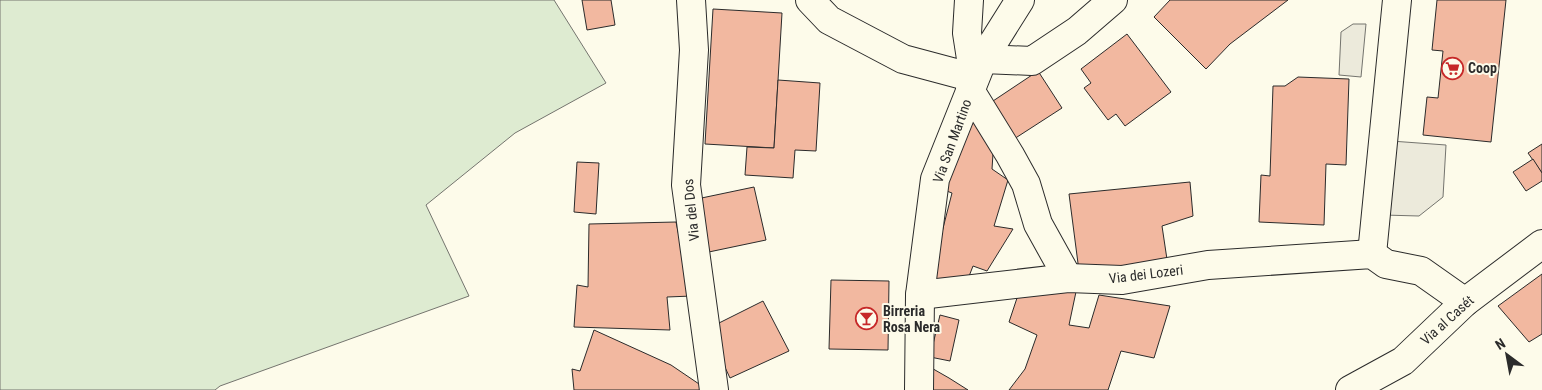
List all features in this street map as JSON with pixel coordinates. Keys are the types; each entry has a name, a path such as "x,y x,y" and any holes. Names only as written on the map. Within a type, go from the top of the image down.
{"street":[{"name":"Via del Dos","path":"691,0 694,50 686,186 714,390"},
{"path":"810,0 829,20 903,59 976,76 1032,61 1078,31 1113,0"},
{"path":"969,0 967,33 976,76 1026,184 1038,224 1068,278"},
{"name":"Via San Martino","path":"919,390 920,295 935,179 976,76 1020,0"},
{"path":"1397,0 1372,254 1386,264 1421,271 1464,302"},
{"name":"Via al Casét","path":"1350,390 1403,361 1464,302 1542,244"},
{"name":"Via dei Lozeri","path":"920,295 1068,278 1122,280 1208,265 1372,254"}],"green space":[{"path":"0,0 554,0 606,83 515,133 426,205 469,296 220,386 215,390 0,390"}],"shaded area":[{"path":"1353,24 1366,24 1361,77 1339,75 1341,32"},
{"path":"1391,141 1446,145 1443,197 1419,216 1383,215"}],"building":[{"path":"582,0 611,0 615,25 587,30"},
{"path":"1170,0 1288,0 1230,44 1206,69 1154,17"},
{"path":"1437,0 1506,0 1491,142 1423,135 1427,97 1438,98 1443,51 1432,50"},
{"path":"713,9 782,13 774,148 705,144"},
{"path":"1127,34 1171,92 1125,126 1116,114 1108,120 1084,88 1091,83 1081,69"},
{"path":"1038,71 1062,108 1014,139 990,103"},
{"path":"1298,77 1349,79 1346,165 1326,164 1324,225 1259,222 1261,175 1270,176 1273,86 1285,86"},
{"path":"778,80 820,83 816,151 795,150 793,178 745,175 747,147 774,148"},
{"path":"969,117 994,138 992,169 1008,180 994,226 1013,229 987,271 973,266 966,284 930,279 952,193 944,190"},
{"path":"1542,144 1542,173 1528,153"},
{"path":"1533,159 1542,173 1542,181 1526,191 1513,172"},
{"path":"577,162 599,163 596,214 574,212"},
{"path":"1190,182 1193,216 1162,226 1168,266 1079,271 1069,194"},
{"path":"754,187 766,240 704,253 692,200"},
{"path":"676,222 692,296 667,297 670,330 574,327 577,285 588,287 589,224"},
{"path":"1542,274 1542,334 1529,342 1498,306"},
{"path":"831,280 889,281 888,350 829,349"},
{"path":"1077,287 1069,325 1089,328 1099,295 1170,306 1154,358 1121,351 1108,390 1009,390 1025,369 1037,335 1009,322 1019,292"},
{"path":"763,301 789,351 730,378 707,329"},
{"path":"940,315 959,320 950,361 930,357"},
{"path":"594,330 671,365 702,386 699,390 574,390 572,369 580,371"},
{"path":"928,366 949,378 968,390 928,390"}],"place":[{"name":"Coop","path":"1452,68"},
{"name":"Birreria Rosa Nera","path":"867,319"}]}
